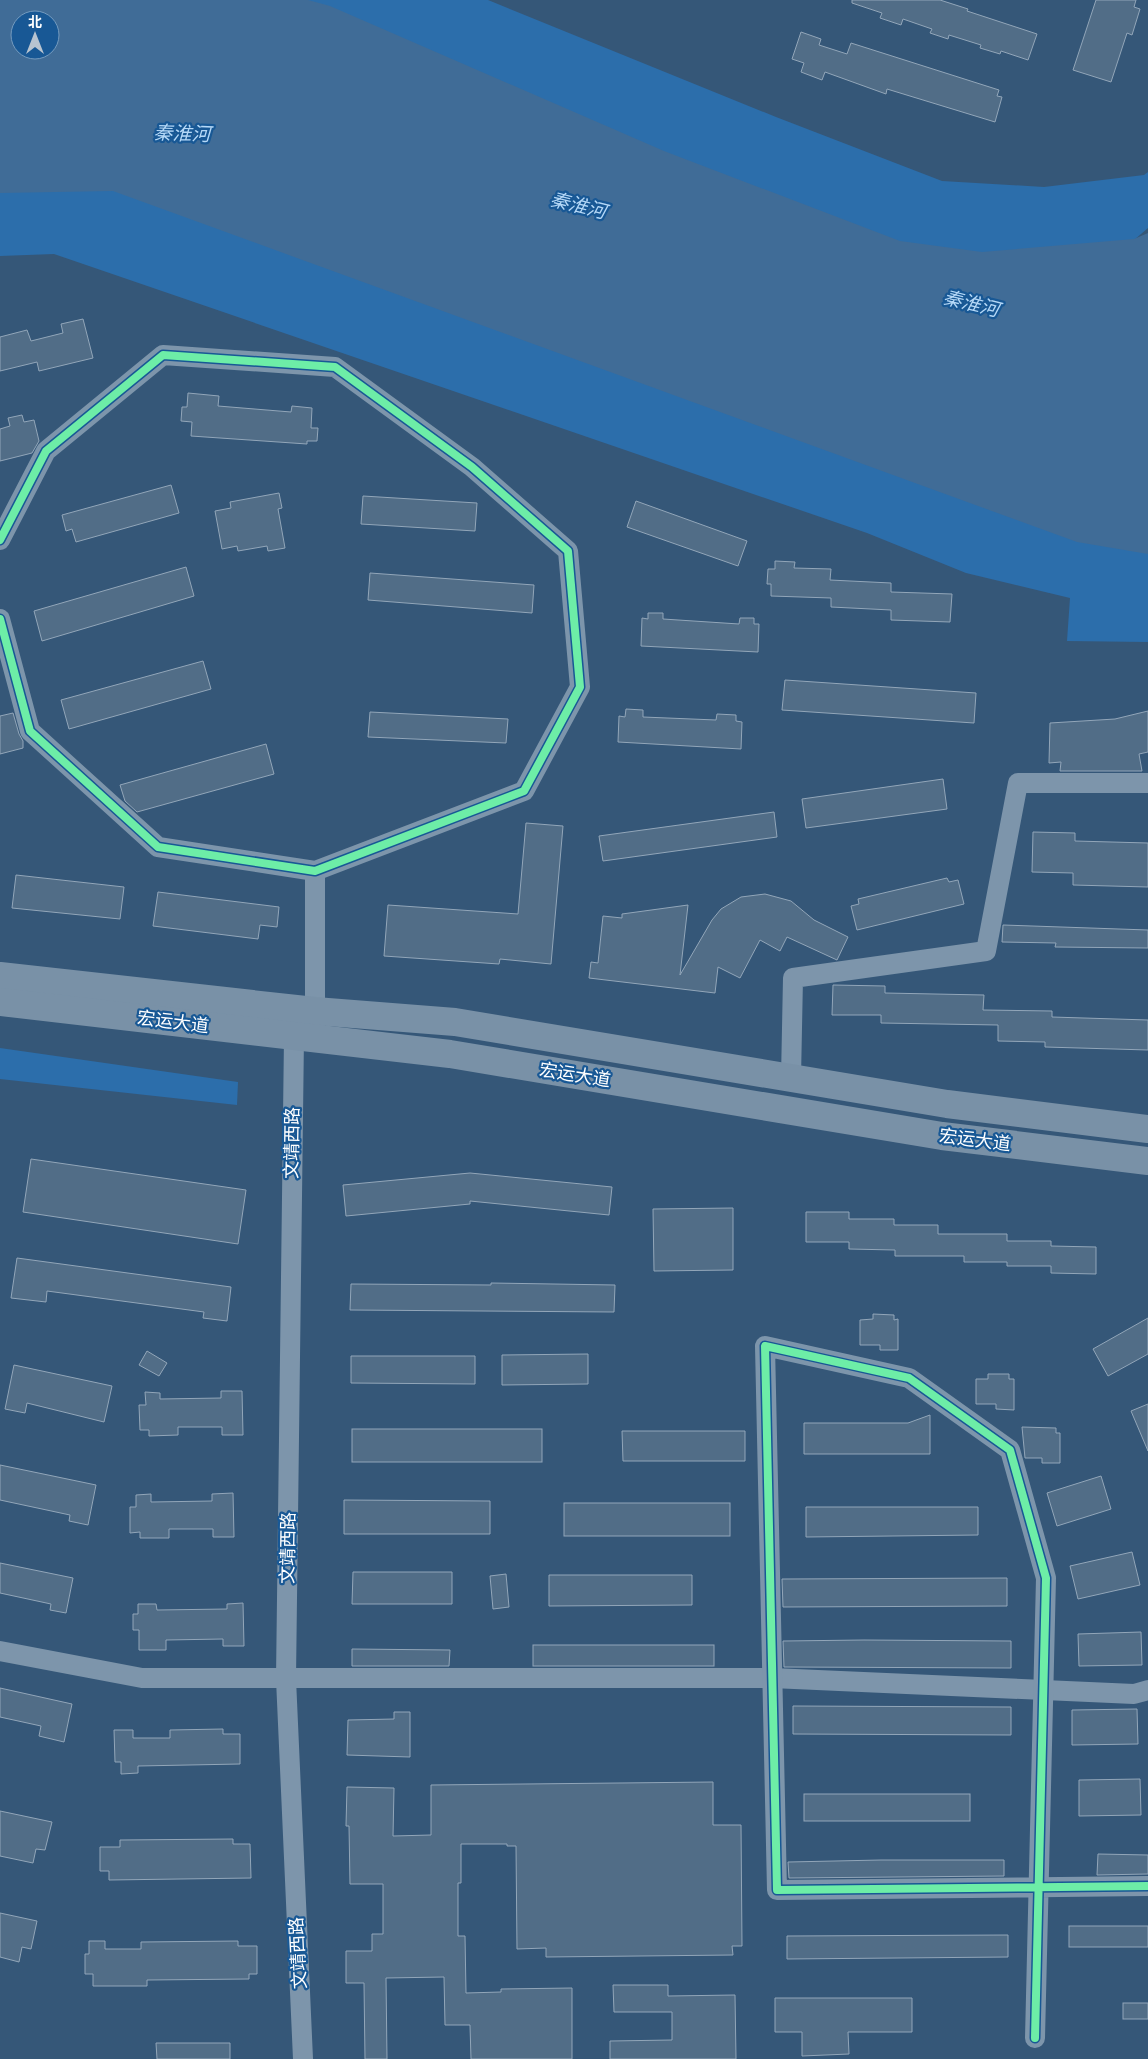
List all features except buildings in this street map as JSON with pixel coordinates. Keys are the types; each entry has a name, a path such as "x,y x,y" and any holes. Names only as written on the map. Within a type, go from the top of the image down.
{"main road":[{"name":"宏运大道","path":"0,976 315,1011 455,1022 947,1104 1148,1129"},
{"name":"宏运大道","path":"0,1002 450,1054 942,1136 1148,1162"}],"street":[{"path":"0,540 46,451 163,355 335,367 472,467 568,551 580,687 524,791 315,871 158,847 30,731 0,619"},
{"path":"791,1078 793,978 986,951 1018,783 1148,783"},
{"name":"文靖西路","path":"303,2059 286,1679 304,1038 315,1011 315,871"},
{"path":"1035,2038 1039,1887 1044,1690 1046,1578 1010,1450 909,1378 765,1346 777,1890 1039,1887 1148,1886"},
{"path":"0,1651 142,1678 772,1678 1134,1694 1148,1690"}],"shaded area":[{"path":"0,0 488,0 776,117 942,181 1044,187 1144,175 1148,172 1148,228 1134,240 1148,261 1148,642 1067,641 1070,598 966,573 867,533 54,254 0,256"},
{"path":"0,1048 238,1082 237,1105 0,1079"}],"water":[{"name":"秦淮河","path":"0,0 308,0 330,6 664,151 900,241 982,252 1134,239 1148,233 1148,554 1077,542 113,191 0,193"}],"cycle path":[{"path":"0,540 46,451 163,355 335,367 472,467 568,551 580,687 524,791 315,871 158,847 30,731 0,619"},
{"path":"1035,2038 1046,1578 1010,1450 909,1378 765,1346 777,1890 1148,1886"}]}
